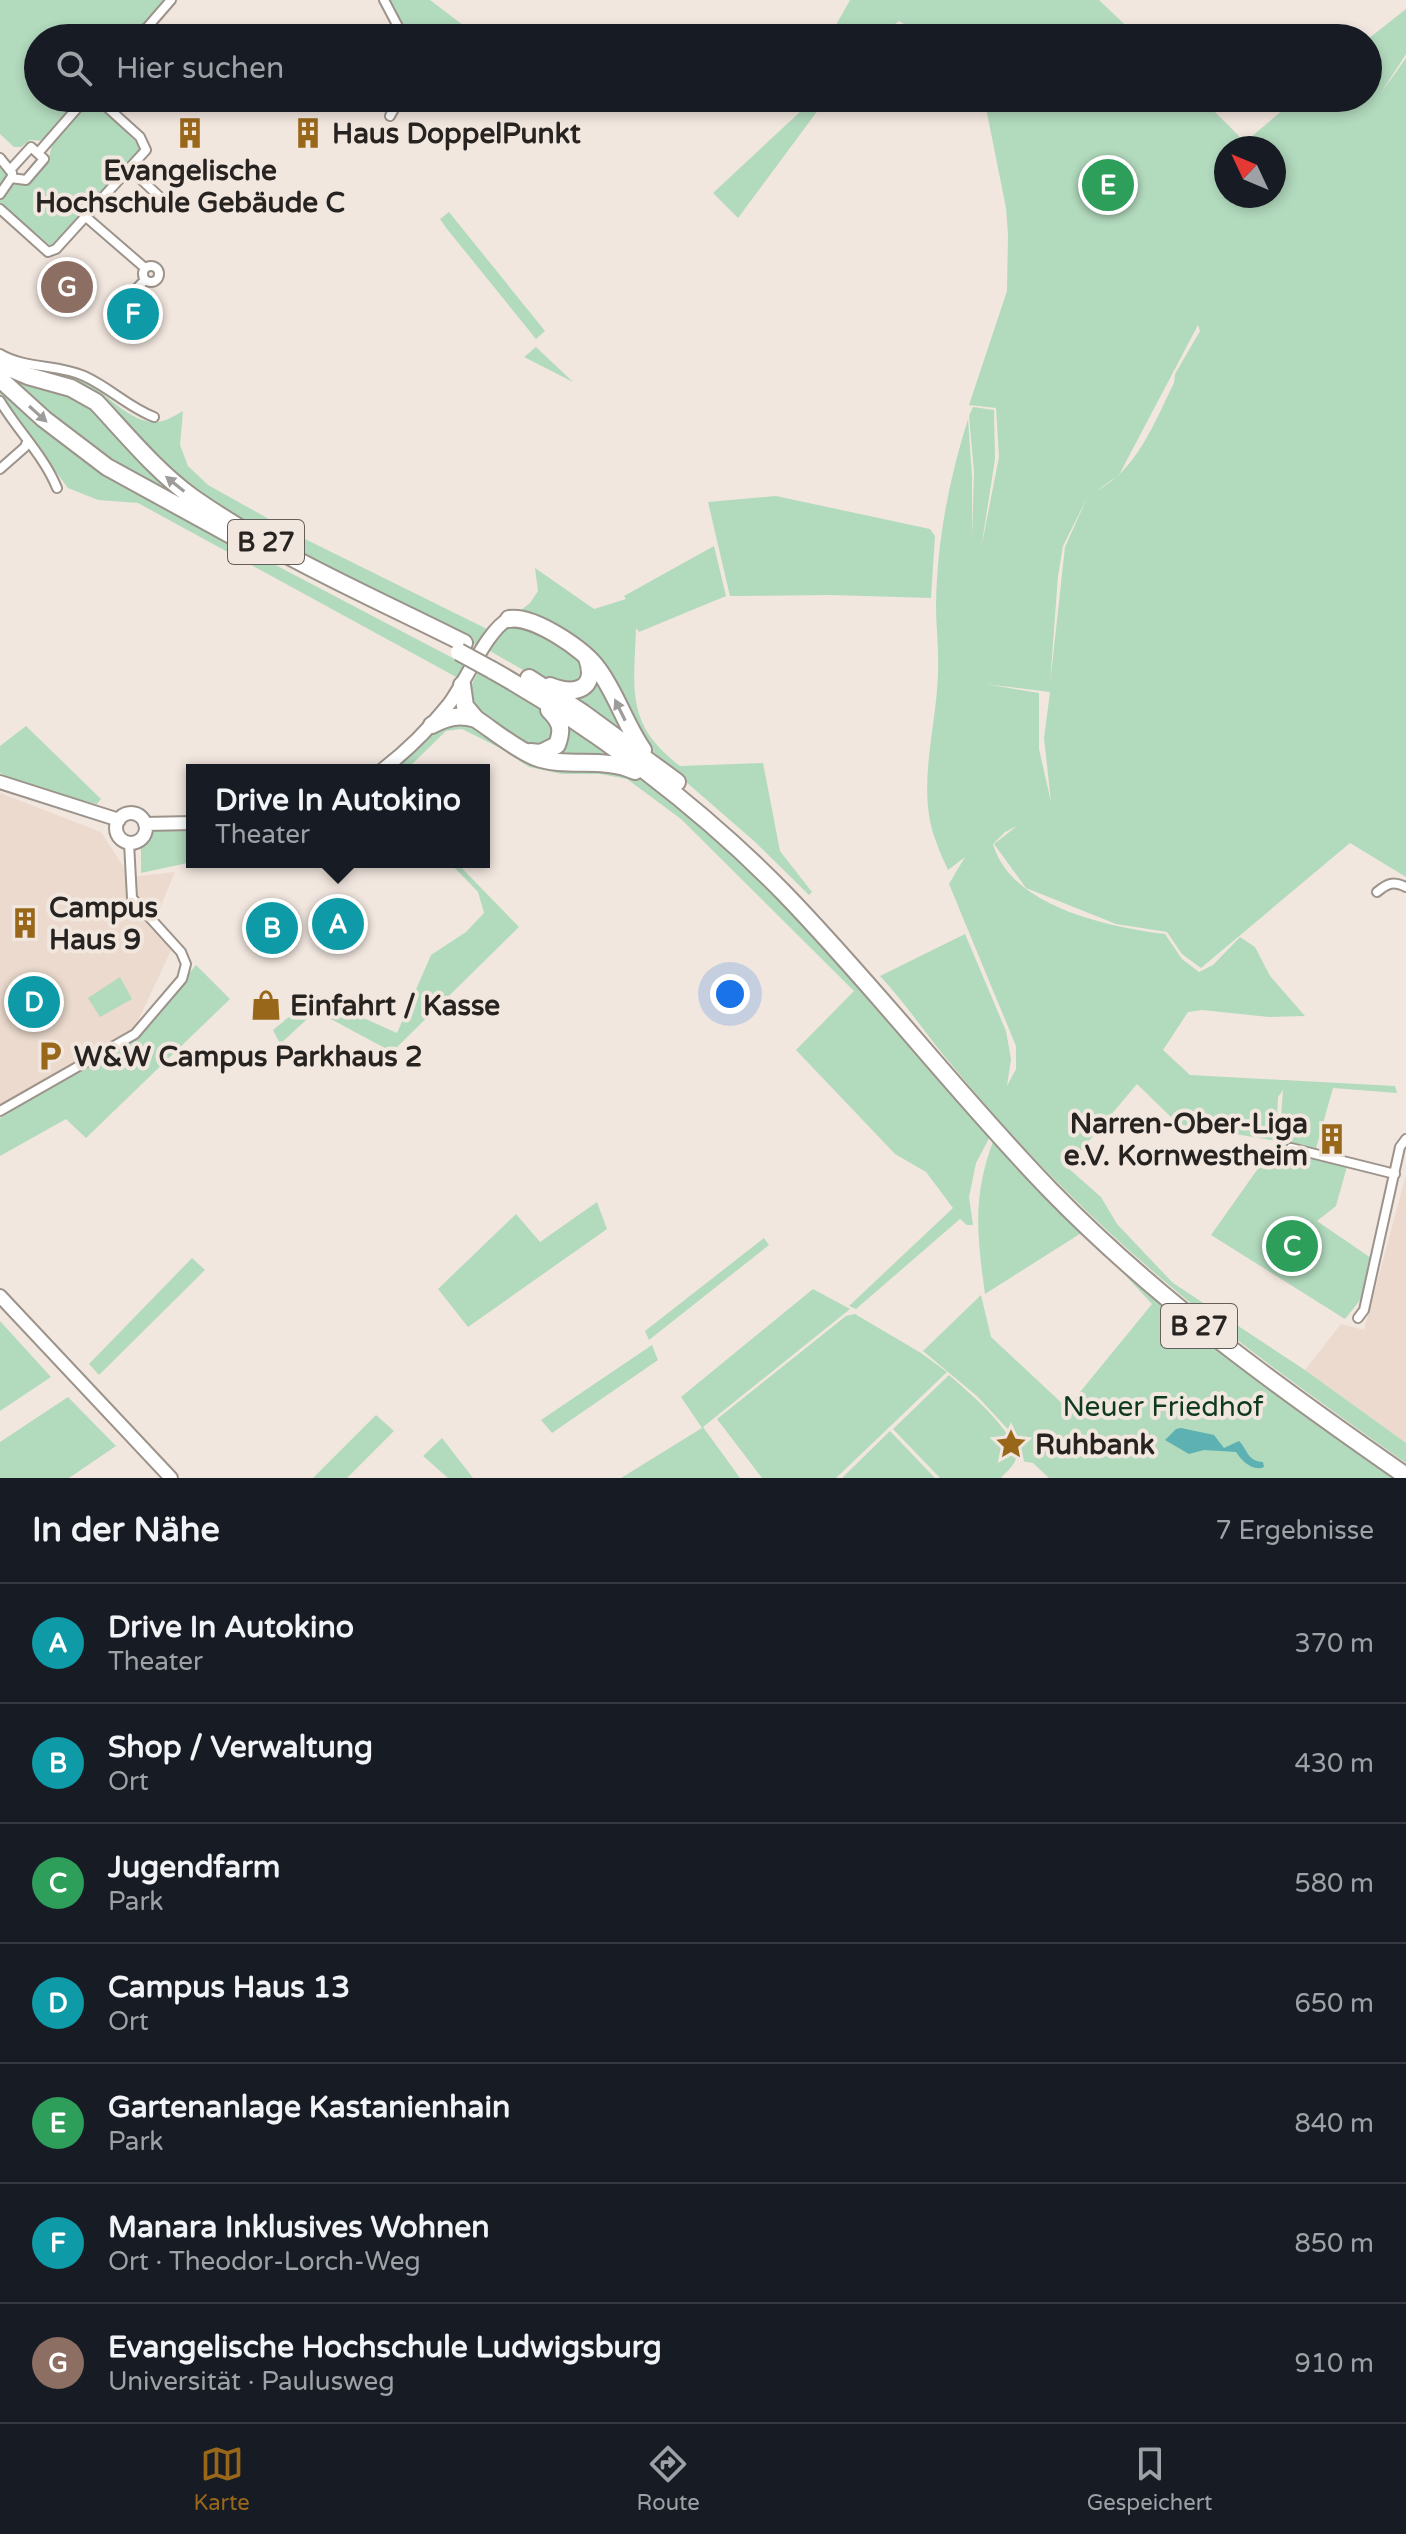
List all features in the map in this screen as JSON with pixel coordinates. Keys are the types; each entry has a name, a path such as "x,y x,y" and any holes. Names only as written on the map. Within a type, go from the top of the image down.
{"highway":[{"name":"B 27","path":"0,364 28,376 71,388 96,402 164,474 191,497 242,529 531,686 653,762 738,834 789,884 851,950 976,1102"},
{"name":"B 27","path":"0,379 78,448 141,487 300,572 461,647"},
{"name":"B 27","path":"509,619 529,620 577,649 597,666 629,729 653,762"},
{"name":"B 27","path":"531,686 544,682 563,690 581,688 588,683 591,674 587,658"},
{"path":"462,685 465,706 476,719"},
{"name":"B 27","path":"526,752 549,751 557,745 561,730 557,718 535,700 531,686"},
{"name":"B 27","path":"531,686 667,787 783,892 1106,1245 1193,1321 1406,1476"},
{"path":"432,725 454,716 476,719"},
{"name":"B 27","path":"476,719 536,757 560,762 609,763 631,769 667,787"},
{"name":"B 27","path":"1016,1147 1198,1312 1260,1360 1406,1463"}],"main road":[{"path":"389,764 432,725 462,685 494,630 509,619"},
{"path":"0,782 119,820"},
{"path":"145,824 142,838 129,843 117,834 119,820 127,814 136,814 145,824 186,823"},
{"path":"0,1296 171,1478"}],"street":[{"path":"150,24 171,0"},
{"path":"384,0 397,24"},
{"path":"38,153 74,112"},
{"path":"0,209 48,252 56,249 146,150 140,137 112,112"},
{"path":"390,116 392,112"},
{"path":"0,158 11,174 26,180 44,159 31,147 11,174 0,194"},
{"path":"129,168 163,200"},
{"path":"86,217 145,268"},
{"path":"145,268 154,266 159,273 154,282 145,280"},
{"path":"145,268 142,274 145,280"},
{"path":"114,311 145,280"},
{"path":"0,354 16,362 82,374 133,409 154,417"},
{"path":"0,401 50,470 57,488"},
{"path":"0,469 27,442"},
{"path":"0,1111 135,1034 182,979 186,964 181,952 132,898 129,843"},
{"path":"1377,892 1387,883 1396,882 1406,887"},
{"path":"1358,1318 1364,1310 1400,1147 1406,1139"},
{"path":"1291,1148 1395,1174"}],"shaded area":[{"path":"0,793 101,832 130,877 175,872 155,920 176,940 133,1031 0,1108"},
{"path":"1406,1175 1406,1443 1305,1370 1341,1324 1364,1330"}],"green space":[{"path":"0,0 171,0 150,24 24,24 24,112 72,112 46,141 30,140 21,147 14,147 0,134"},
{"path":"388,0 430,0 462,24 400,24"},
{"path":"850,0 1099,0 1124,24 904,24 899,21 895,24 836,24"},
{"path":"1406,9 1406,54 1382,91 1382,28"},
{"path":"1406,58 1406,877 1350,843 1201,968 1182,954 1167,932 1116,924 1026,888 1065,910 1091,919 1165,934 1182,959 1199,972 1213,965 1240,937 1255,947 1270,976 1305,1016 1269,1017 1202,1010 1188,1012 1163,1050 1190,1075 1395,1086 1397,1093 1333,1088 1315,1152 1279,1143 1283,1090 1278,1097 1276,1141 1183,1125 1137,1084 1067,1167 1101,1197 1117,1224 1173,1283 1305,1370 1406,1443 1406,1463 1228,1332 1102,1226 994,1115 880,976 965,934 1006,1031 1011,1059 1007,1086 1016,1069 1016,1046 949,884 965,857 948,870 934,836 927,796 937,692 939,557 950,487 968,419 972,537 974,472 969,416 973,407 994,410 995,459 981,549 999,457 996,408 969,405 1007,291 1006,208 987,112 1215,112 1239,136 1214,136 1214,208 1286,208 1286,136 1252,136 1280,112 1382,112 1382,92","holes":["1198,325 1200,331 1175,374 1174,383 1143,444 1120,473","1088,496 1065,547 1050,684 1063,546","985,684 1050,692 1044,738 1051,802 1039,749 1039,693","1017,826 994,844 1026,888 1003,866 993,844"]},
{"path":"81,112 105,112 142,148 51,246 0,203 0,158 29,183 48,161 52,145"},
{"path":"800,112 817,112 738,218 713,193"},
{"path":"449,212 545,331 536,339 440,219"},
{"path":"536,347 573,382 524,357"},
{"path":"11,366 79,377 143,420 161,421 183,411 180,445 188,466 208,485 303,538 487,629 478,646 267,539 198,497 98,398"},
{"path":"0,370 51,386 94,408 228,529 81,443"},
{"path":"0,388 127,487 466,665 458,678 138,503 98,500 68,488 7,406 0,395"},
{"path":"776,496 930,529 935,536 931,598 730,596 708,502"},
{"path":"714,546 726,596 639,632 636,628 634,670 641,720 662,751 680,766 763,763 780,851 812,892 809,895 754,841 662,761 640,737 605,671 516,614 530,603 538,591 535,568 594,609 626,599 624,596"},
{"path":"515,622 530,626 583,660 587,672 577,686 537,678 490,651 499,633"},
{"path":"478,672 548,714 558,731 553,743 540,749 525,746 472,706 469,690"},
{"path":"598,675 626,733 613,729 569,699"},
{"path":"454,716 526,752 631,769 728,839 994,1129 976,1163 969,1197 973,1225 967,1225 960,1219 856,1309 849,1306 953,1208 926,1172 895,1154 796,1050 854,991 681,819 627,779 600,774 562,774 529,767 462,729 446,731 412,764 390,764"},
{"path":"26,726 101,799 97,804 31,788 0,773 0,746"},
{"path":"565,726 580,730 628,764 551,756"},
{"path":"186,826 186,863 141,873 141,844 152,827"},
{"path":"455,868 462,868 519,927 392,1052 316,1011 280,1044 273,1030 314,996 397,1033 431,955 466,932 484,913 478,892"},
{"path":"196,965 230,999 86,1138 66,1119 0,1156 0,1118 137,1036"},
{"path":"120,977 132,999 100,1017 88,998"},
{"path":"994,1139 1086,1230 985,1294 980,1253 979,1198"},
{"path":"1276,1143 1348,1163 1336,1206 1317,1221 1371,1258 1361,1299 1345,1319 1211,1235"},
{"path":"597,1202 607,1229 468,1327 438,1289 516,1214 540,1242"},
{"name":"Neuer Friedhof","path":"1091,1230 1406,1478 1049,1478 1033,1463 1021,1461 1015,1437 978,1397 923,1351 981,1295 991,1337 1067,1408 1152,1304 1112,1261"},
{"path":"764,1238 769,1245 649,1340 645,1331"},
{"path":"192,1258 205,1270 99,1375 89,1364"},
{"path":"813,1289 850,1309 703,1427 740,1478 621,1478 702,1428 681,1397"},
{"path":"855,1314 947,1372 836,1478 762,1478 717,1419 846,1316"},
{"path":"0,1321 51,1377 0,1411"},
{"path":"652,1345 658,1360 552,1433 541,1420"},
{"path":"949,1375 1001,1425 1015,1448 1016,1458 1001,1478 940,1478 893,1429"},
{"path":"68,1397 116,1446 69,1478 0,1478 0,1442"},
{"path":"376,1415 394,1431 347,1478 313,1478"},
{"path":"890,1431 935,1478 842,1478"},
{"path":"442,1438 473,1478 448,1478 423,1456"}],"water":[{"path":"1181,1428 1214,1435 1224,1448 1239,1441 1251,1457 1263,1462 1264,1467 1252,1467 1236,1452 1204,1450 1189,1454 1165,1440"}],"place":[{"name":"Evangelische Hochschule Gebäude C","path":"190,133"},
{"name":"Haus DoppelPunkt","path":"308,133"},
{"name":"Gartenanlage Kastanienhain","path":"1108,185"},
{"name":"Evangelische Hochschule Ludwigsburg","path":"67,287"},
{"name":"Manara Inklusives Wohnen","path":"133,314"},
{"name":"Campus Haus 9","path":"25,923"},
{"name":"Drive In Autokino","path":"338,924"},
{"name":"Shop / Verwaltung","path":"272,928"},
{"name":"Campus Haus 13","path":"34,1002"},
{"name":"Einfahrt / Kasse","path":"266,1005"},
{"name":"W&W Campus Parkhaus 2","path":"50,1056"},
{"name":"Narren-Ober-Liga e.V. Kornwestheim","path":"1332,1139"},
{"name":"Jugendfarm","path":"1292,1246"},
{"name":"Ruhbank","path":"1011,1444"}]}
